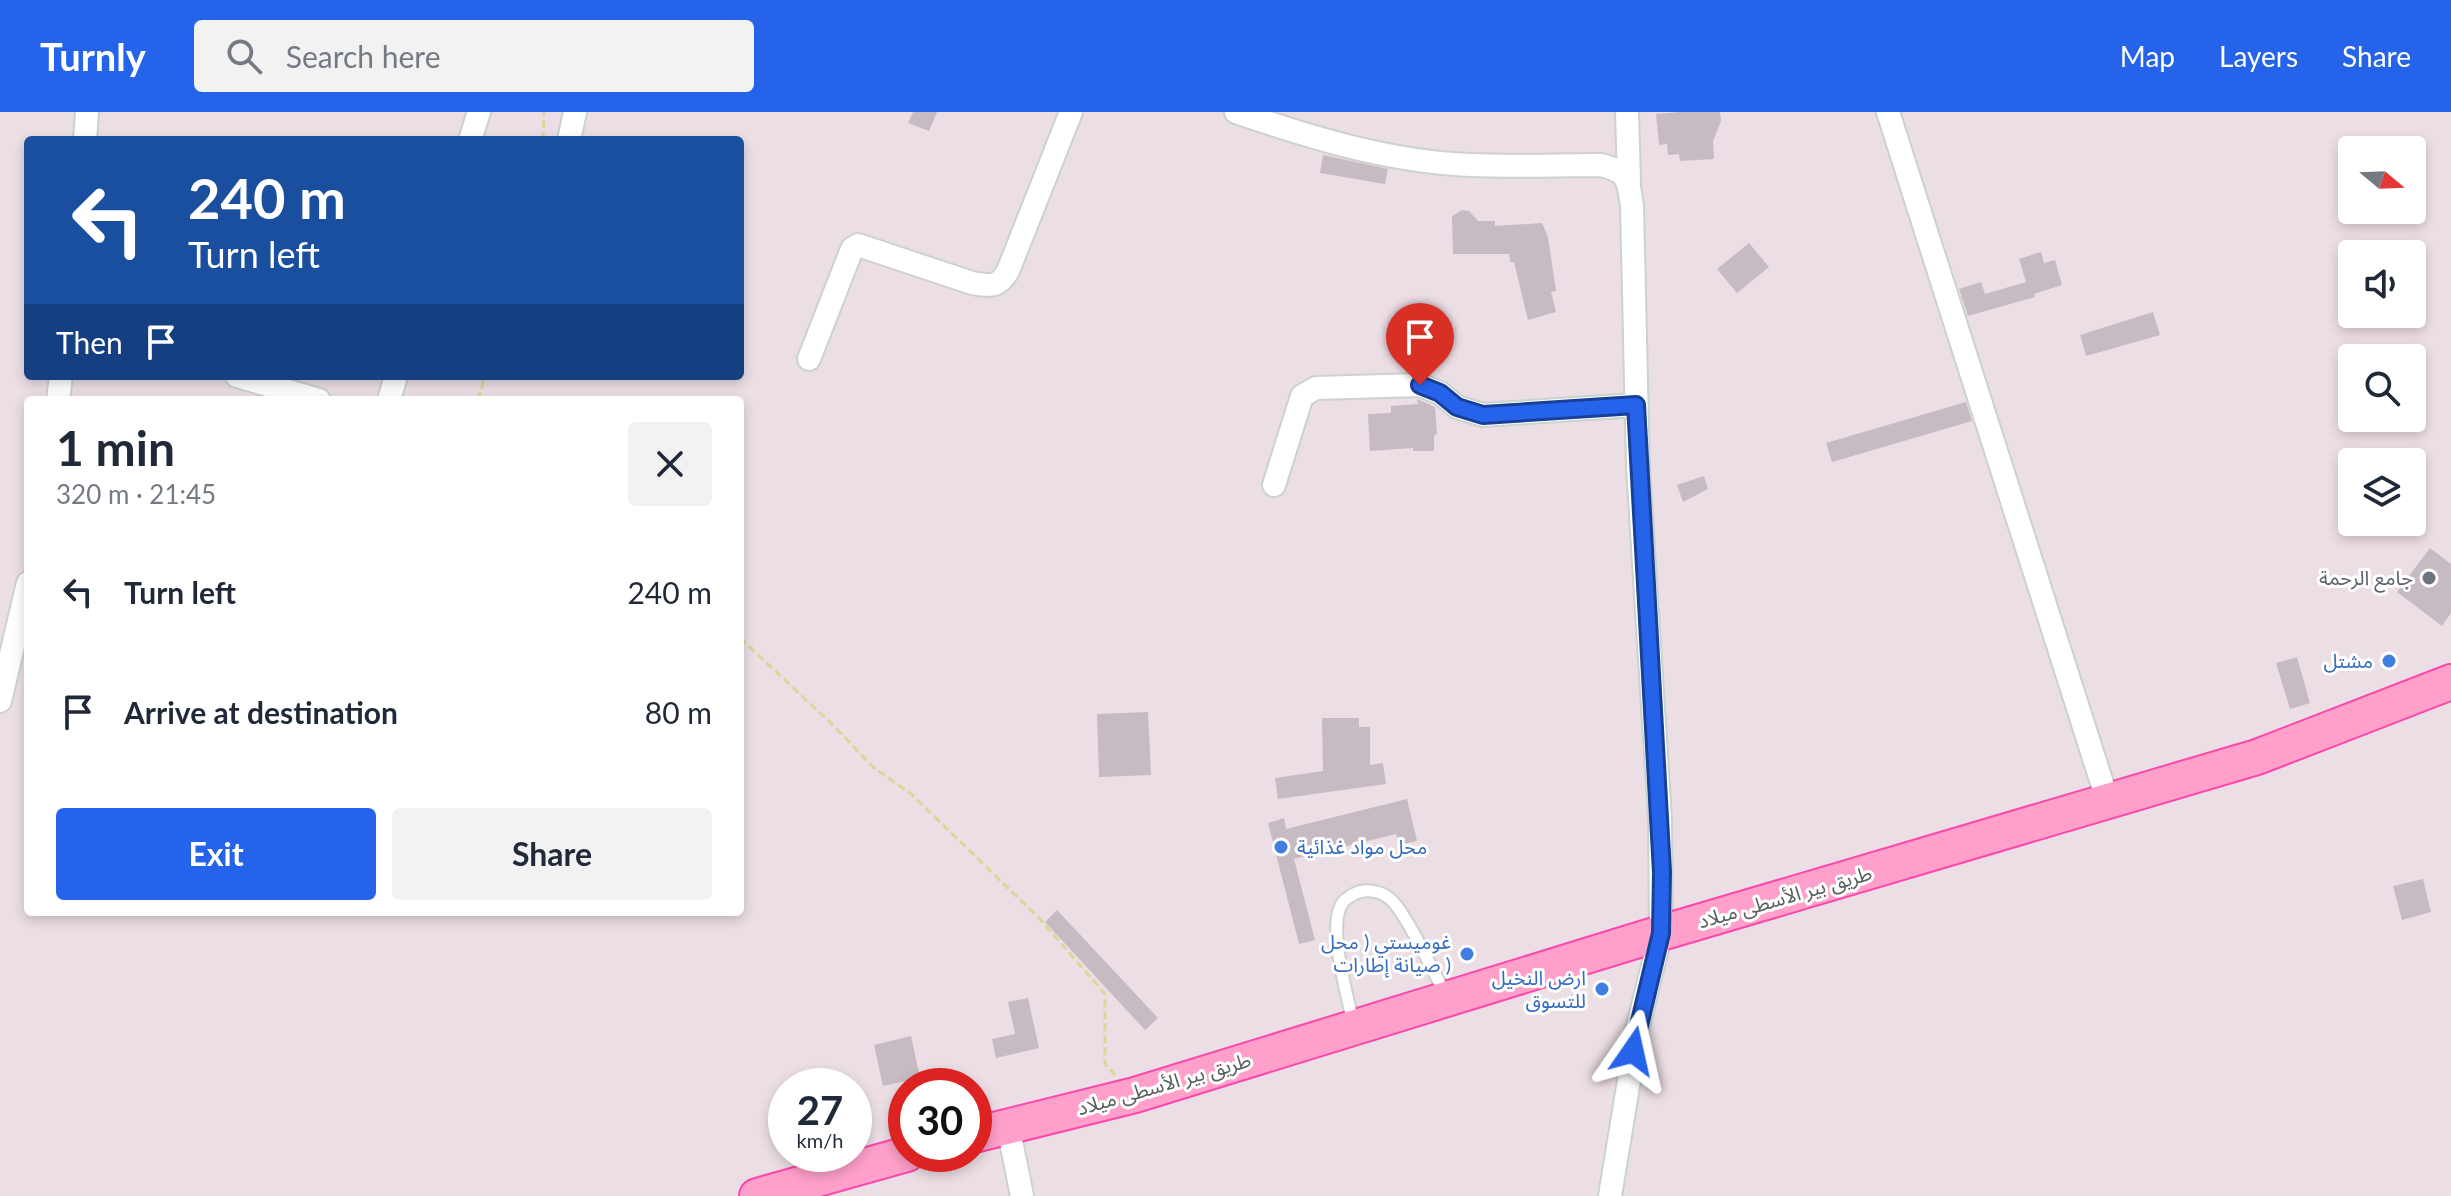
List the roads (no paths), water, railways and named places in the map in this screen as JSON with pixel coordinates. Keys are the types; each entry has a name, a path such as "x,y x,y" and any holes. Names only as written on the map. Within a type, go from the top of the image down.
{"main road":[{"name":"طريق بير الأسطى ميلاد","path":"992,1130 1135,1095 1661,933 2257,757 2451,682"},
{"path":"757,1196 888,1159"}],"street":[{"path":"85,136 87,112"},
{"path":"471,136 479,112"},
{"path":"570,136 575,112"},
{"path":"809,359 852,249 858,245 972,283 988,286 1001,281 1008,271 1071,112"},
{"path":"1236,112 1327,143 1421,160 1470,165 1601,165 1618,169 1629,181"},
{"path":"1610,1196 1638,1026 1661,933 1660,819 1636,405 1627,112"},
{"path":"1888,112 2108,802"},
{"path":"251,380 305,396"},
{"path":"1274,485 1302,396 1316,388 1420,385 1440,393 1457,407 1483,415 1636,405"},
{"path":"0,701 24,600"},
{"path":"1008,1126 1022,1196"}],"lane":[{"path":"1354,1027 1336,933 1338,912 1344,900 1359,891 1376,891 1390,898 1448,999"}],"place":[{"name":"جامع الرحمة","path":"2429,578"},
{"name":"مشتل","path":"2389,661"},
{"name":"محل مواد غذائية","path":"1281,847"},
{"name":"غوميستي ( محل صيانة إطارات )","path":"1467,954"},
{"name":"ارض النخيل للتسوق","path":"1602,989"}]}
